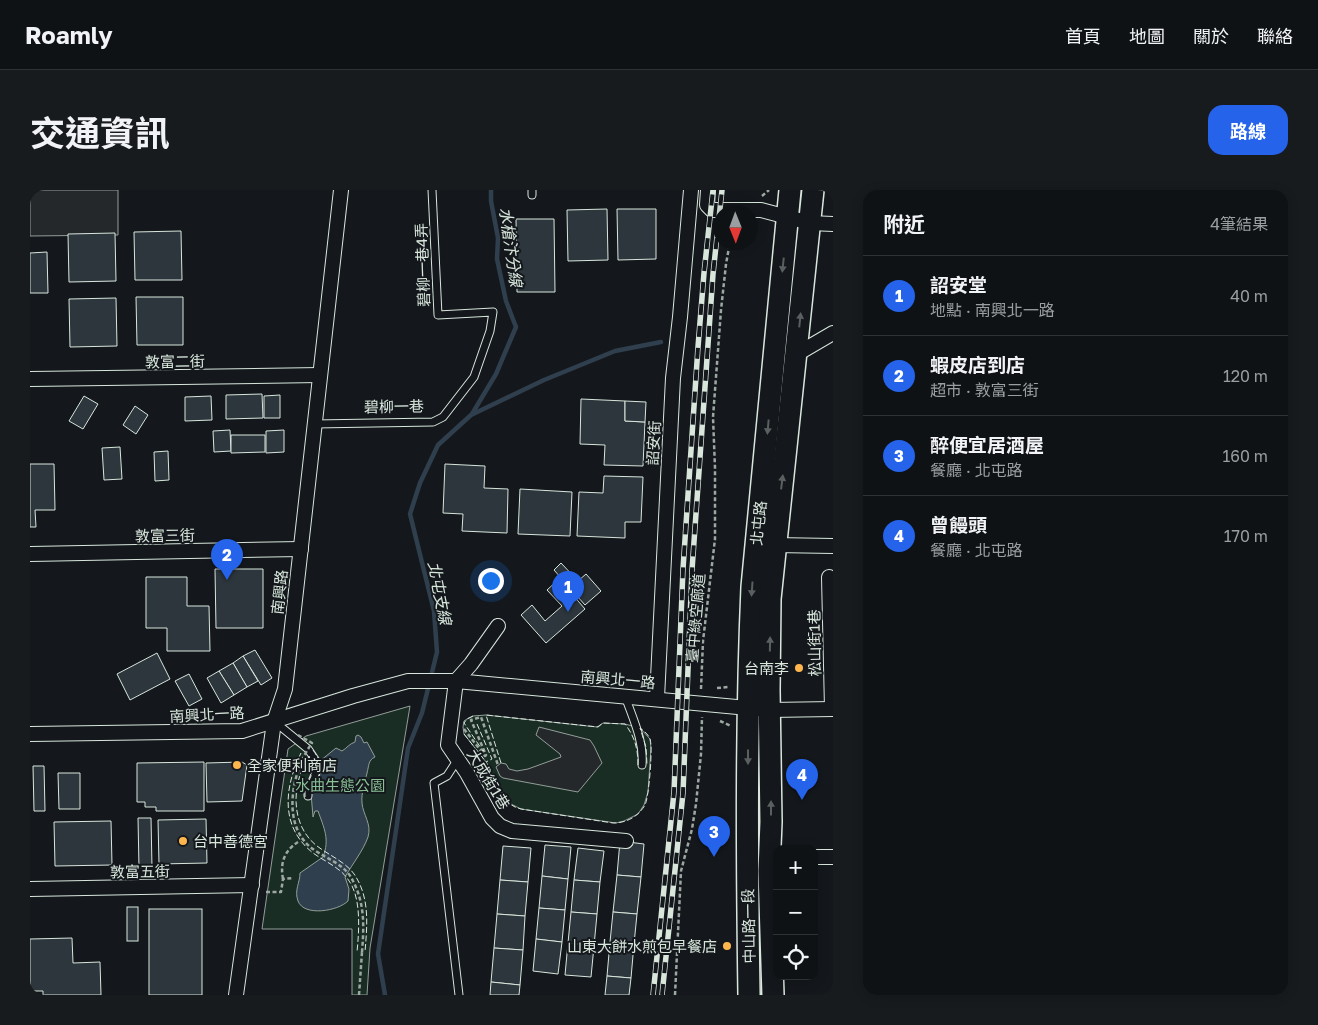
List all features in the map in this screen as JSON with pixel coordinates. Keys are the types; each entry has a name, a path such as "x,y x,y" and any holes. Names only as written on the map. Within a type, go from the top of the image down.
{"main road":[{"name":"北屯路","path":"747,858 748,708 752,587 790,190"},
{"name":"北屯路","path":"773,857 771,822 770,599 813,190"},
{"name":"中山路一段","path":"747,858 749,995"},
{"name":"中山路一段","path":"773,890 773,995"}],"street":[{"name":"南興路","path":"236,995 274,722 286,689 341,190"},
{"name":"詔安街","path":"657,698 673,378 691,190"},
{"path":"708,190 707,205 712,210 761,210 810,223 833,224"},
{"path":"797,354 833,333"},
{"name":"敦富二街","path":"30,379 320,375"},
{"path":"775,545 833,546"},
{"name":"敦富三街","path":"30,554 301,549"},
{"name":"松山街1巷","path":"830,577 832,709"},
{"path":"456,681 471,664 498,626"},
{"name":"南興北一路","path":"30,734 242,731 408,681 456,681 657,698 770,710 832,709"},
{"name":"大成街1巷","path":"456,681 448,745 492,818 500,826 512,831 626,841"},
{"path":"747,858 773,857"},
{"path":"818,857 833,857"},
{"name":"敦富五街","path":"30,889 252,885"}],"lane":[{"name":"碧柳一巷4弄","path":"432,190 438,314 493,312"},
{"name":"碧柳一巷","path":"315,424 433,422 443,417 474,378 490,331 493,312"},
{"path":"625,696 641,740 642,766"},
{"path":"274,722 308,749 316,761 317,766 314,780 308,796"},
{"path":"458,759 447,776 434,783 459,995"}],"path":[{"name":"臺中綠空廊道","path":"675,995 681,871 692,829 699,787 703,641 715,538 714,417 721,310 729,250"},
{"path":"717,688 728,687"},
{"path":"462,726 485,756 486,752 471,720 480,717 498,765"},
{"path":"717,719 732,727"},
{"path":"298,735 312,743 297,773 293,791 294,819 307,844 341,866 348,873 361,900 364,919 359,995"},
{"path":"266,892 281,892 283,879 281,868 285,854 298,842"},
{"path":"283,879 293,878"}],"green space":[{"name":"水曲生態公園","path":"410,706 370,948 367,995 352,995 352,929 262,929 288,749 306,736"},
{"path":"486,715 597,727 603,723 625,724 640,728 650,739 651,748 648,792 644,805 638,814 616,823 521,809 507,802 486,762 464,734 464,721 473,716"}],"shaded area":[{"path":"30,190 118,190 118,235 30,236"},
{"path":"539,727 590,740 594,746 602,763 578,792 500,776 496,767 501,763 506,764 509,769 517,771 561,757 560,754 536,735"}],"water":[{"path":"358,735 364,743 367,742 375,757 369,764 362,795 362,803 369,828 368,837 345,877 349,889 348,901 329,910 314,911 301,906 297,897 300,873 323,857 326,845 325,834 318,811 315,811 313,817 312,788 320,774 320,761 336,748 344,750 355,742"}],"building":[{"path":"607,209 608,260 568,261 567,210"},
{"path":"617,209 656,209 656,259 618,260"},
{"path":"516,219 554,219 555,292 517,292"},
{"path":"181,231 182,280 135,280 134,232"},
{"path":"115,233 116,281 69,282 68,234"},
{"path":"47,252 48,293 30,293 30,253"},
{"path":"136,297 183,297 183,345 137,345"},
{"path":"116,298 117,346 70,347 69,299"},
{"path":"262,394 263,418 226,419 226,395"},
{"path":"280,395 280,418 264,418 264,396"},
{"path":"84,396 98,404 83,429 69,421"},
{"path":"211,396 212,420 185,421 185,397"},
{"path":"581,399 625,401 625,421 645,422 643,466 604,465 605,445 580,444"},
{"path":"625,401 646,402 645,422 625,421"},
{"path":"135,406 148,415 136,434 123,425"},
{"path":"230,430 231,451 214,452 213,431"},
{"path":"284,430 284,452 266,453 266,431"},
{"path":"231,435 265,435 265,452 231,453"},
{"path":"120,447 122,479 104,480 102,448"},
{"path":"168,451 169,480 155,481 154,452"},
{"path":"30,464 54,464 55,510 35,510 36,527 30,527"},
{"path":"445,464 485,466 484,488 508,489 507,533 462,531 463,514 443,513"},
{"path":"604,476 643,477 641,522 625,522 625,538 577,536 579,492 603,493"},
{"path":"520,489 572,492 570,536 518,534"},
{"path":"561,563 578,581 586,574 601,591 585,605 554,570"},
{"path":"215,569 263,569 263,628 216,628"},
{"path":"146,577 187,577 187,606 209,606 210,651 167,651 167,628 146,628"},
{"path":"559,579 585,609 546,643 521,615 532,605 545,621 562,606 547,590"},
{"path":"255,650 272,678 261,685 243,656"},
{"path":"157,653 170,679 130,700 117,674"},
{"path":"243,656 258,681 247,687 233,663"},
{"path":"233,663 247,687 234,695 219,671"},
{"path":"219,671 234,695 221,703 207,678"},
{"path":"189,674 202,699 189,706 175,681"},
{"path":"204,762 204,811 156,811 156,807 145,807 145,802 137,802 137,763"},
{"path":"242,762 247,765 242,801 207,802 206,763"},
{"path":"33,766 44,766 45,811 34,811"},
{"path":"58,773 80,773 80,809 59,809"},
{"path":"138,818 151,818 152,868 139,868"},
{"name":"台中善德宮","path":"206,819 207,863 159,864 158,820"},
{"path":"111,821 112,865 55,866 54,822"},
{"path":"620,841 644,844 641,877 617,875"},
{"path":"545,845 571,847 568,879 542,876"},
{"path":"503,846 531,848 528,882 500,880"},
{"path":"578,848 604,851 600,882 574,880"},
{"path":"617,875 641,877 637,914 613,912"},
{"path":"542,876 568,879 565,910 539,908"},
{"path":"500,880 528,882 525,916 497,914"},
{"path":"574,880 600,882 597,914 571,912"},
{"path":"127,907 138,907 138,941 127,941"},
{"path":"539,908 565,910 562,942 536,939"},
{"path":"149,909 202,909 202,995 149,995"},
{"path":"571,912 597,914 594,946 568,943"},
{"path":"613,912 637,914 634,944 610,942"},
{"path":"497,914 525,916 523,950 494,948"},
{"path":"72,938 73,963 100,962 101,995 43,995 43,991 30,991 30,939"},
{"path":"536,939 562,942 558,974 533,971"},
{"path":"610,942 634,944 631,978 607,976"},
{"path":"568,943 594,946 591,977 565,975"},
{"path":"494,948 523,950 520,985 491,982"},
{"path":"607,976 631,978 629,995 605,995"},
{"path":"491,982 520,985 519,995 490,995"}],"waterway":[{"name":"水槍汴分線","path":"472,414 496,374 516,327 506,301 497,259 498,238 491,201 491,190"},
{"name":"北屯支線","path":"385,995 378,954 408,748 422,713 437,652 434,611 410,514 420,483 438,445 471,415 544,380 615,351 661,342"}],"railway":[{"path":"653,995 674,792 683,569 698,347 713,190"},
{"path":"662,995 683,793 692,570 713,274 722,190"}],"fence":[{"path":"501,763 486,715 598,727 603,723 625,724 635,743 638,765"},
{"path":"473,716 464,723 484,750"},
{"path":"477,724 492,759 486,762"},
{"path":"464,734 486,762 507,802 521,809 613,823 622,822 635,816 642,809 648,792 651,744 648,736 640,728 646,747 647,765"},
{"path":"313,750 320,766 320,774 316,782"},
{"path":"301,753 291,780 288,806 290,819 302,843 313,853 340,871 352,885 358,914 357,952"},
{"path":"313,767 309,756 299,779 296,804 298,816 308,837 317,846 353,872 356,877 366,904 365,952"},
{"path":"305,797 305,789 312,774"}],"place":[{"name":"蝦皮店到店","path":"227,580"},
{"name":"詔安堂","path":"568,612"},
{"name":"台南李","path":"799,668"},
{"name":"全家便利商店","path":"237,765"},
{"name":"曾饅頭","path":"802,800"},
{"name":"台中善德宮","path":"183,841"},
{"name":"醉便宜居酒屋","path":"714,857"},
{"name":"山東大餅水煎包早餐店","path":"727,946"}]}
